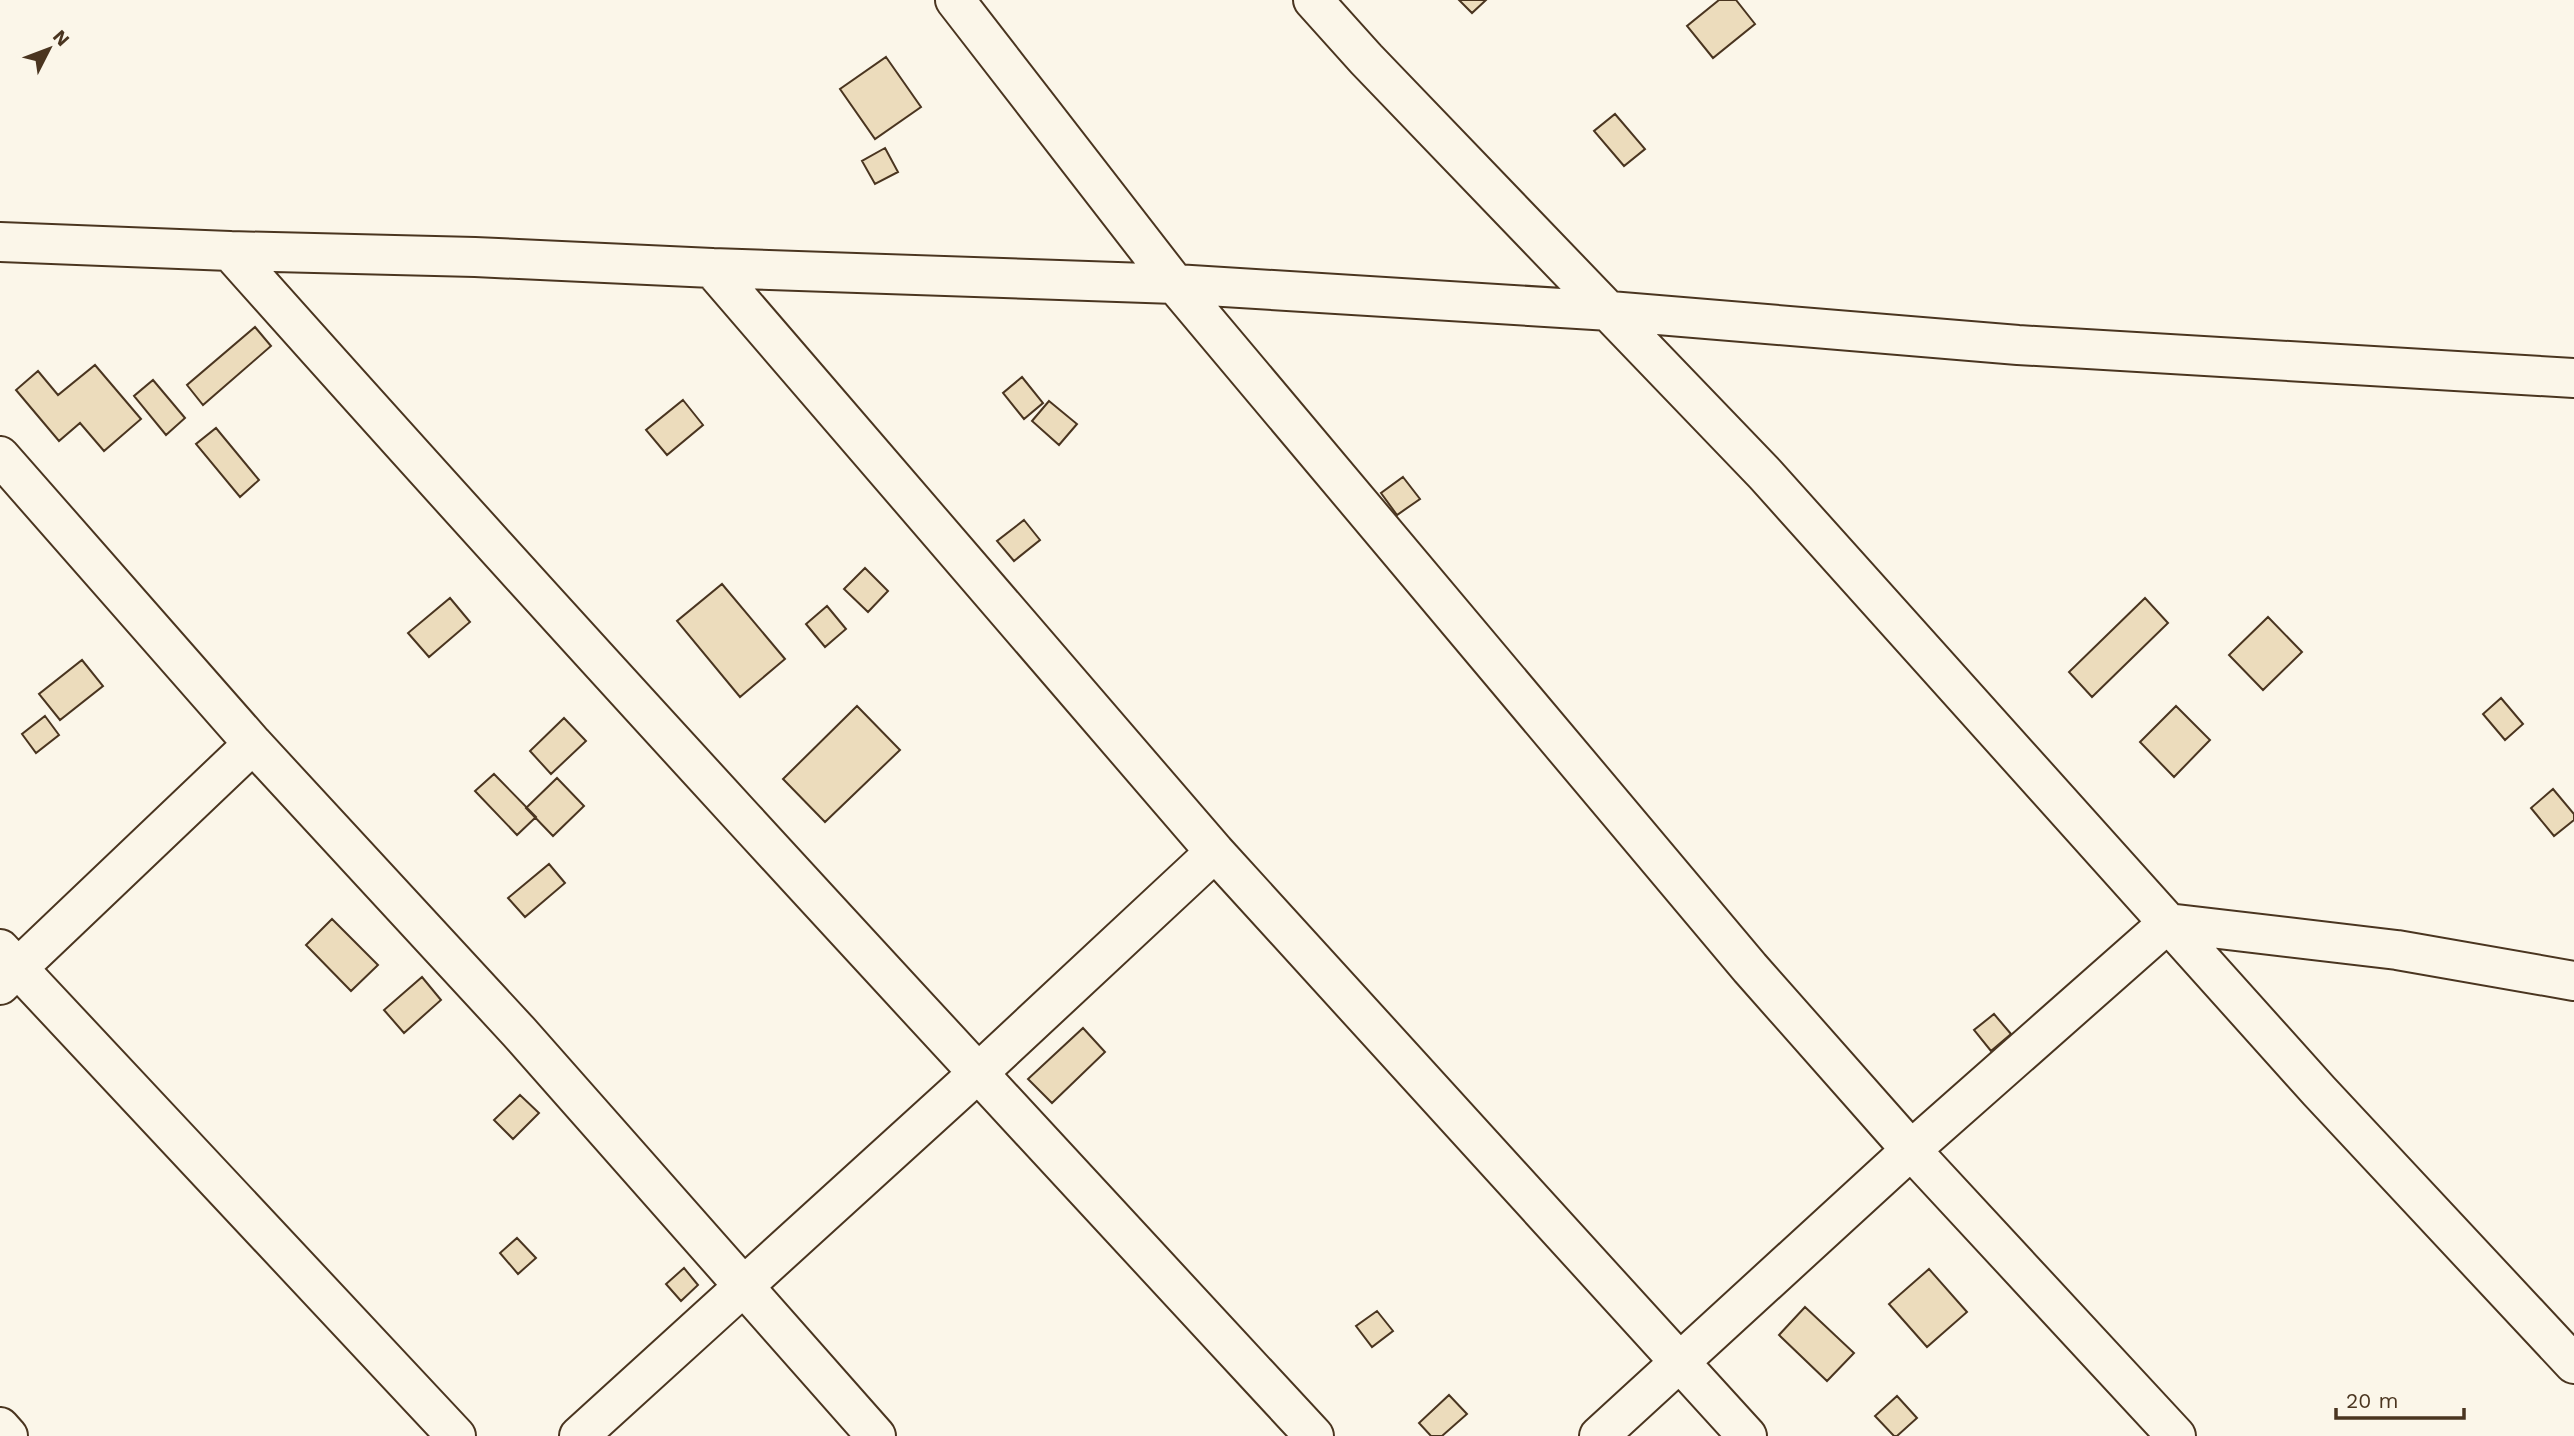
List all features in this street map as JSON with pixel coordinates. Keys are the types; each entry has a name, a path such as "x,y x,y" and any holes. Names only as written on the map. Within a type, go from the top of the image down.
{"street":[{"path":"955,0 1174,284 1750,968 1911,1150 2176,1436"},
{"path":"1312,0 1774,485 2319,1091 2574,1364"},
{"path":"0,242 1174,284 1610,311 2018,345 2574,378"},
{"path":"230,251 418,462 1314,1436"},
{"path":"712,268 1216,852 1747,1436"},
{"path":"0,456 253,744 519,1032 876,1436"},
{"path":"253,744 6,968 456,1436"},
{"path":"579,1436 1216,852"},
{"path":"1600,1436 1911,1150 2168,923 2397,950 2574,981"},
{"path":"0,1427 8,1436"}],"building":[{"path":"1459,0 1486,0 1472,13"},
{"path":"1719,0 1736,0 1755,24 1713,58 1687,26"},
{"path":"886,57 921,107 875,139 840,89"},
{"path":"1615,114 1645,149 1624,166 1594,131"},
{"path":"885,148 898,172 875,184 862,161"},
{"path":"255,327 271,346 203,405 187,385"},
{"path":"95,365 141,419 104,451 80,423 59,441 16,390 38,371 58,395"},
{"path":"1022,377 1043,403 1024,419 1003,393"},
{"path":"153,380 185,418 166,435 134,396"},
{"path":"683,400 703,425 667,455 646,430"},
{"path":"1049,401 1077,424 1059,445 1032,421"},
{"path":"216,428 259,480 240,497 196,444"},
{"path":"1403,477 1420,499 1397,515 1381,493"},
{"path":"1024,520 1040,540 1014,561 997,541"},
{"path":"865,568 888,591 868,612 844,589"},
{"path":"722,584 785,659 740,697 677,621"},
{"path":"450,598 470,622 429,657 408,633"},
{"path":"2145,598 2168,623 2092,697 2069,672"},
{"path":"827,606 846,629 825,647 806,624"},
{"path":"2268,617 2302,652 2263,690 2229,655"},
{"path":"82,660 103,686 60,720 39,694"},
{"path":"2501,698 2523,724 2505,740 2483,714"},
{"path":"857,706 900,750 825,822 783,779"},
{"path":"2176,706 2210,740 2174,777 2140,742"},
{"path":"45,716 59,735 36,753 22,734"},
{"path":"564,718 586,741 551,774 530,751"},
{"path":"494,774 536,817 517,835 475,791"},
{"path":"557,778 584,806 553,836 526,808"},
{"path":"2553,789 2574,814 2574,820 2554,836 2531,808"},
{"path":"549,864 565,883 525,917 508,898"},
{"path":"332,919 378,965 351,991 306,945"},
{"path":"422,977 441,1000 404,1033 384,1010"},
{"path":"1994,1014 2011,1034 1991,1051 1974,1030"},
{"path":"1083,1028 1105,1052 1052,1103 1028,1079"},
{"path":"520,1095 539,1113 513,1139 494,1120"},
{"path":"517,1238 536,1258 518,1274 500,1253"},
{"path":"684,1268 698,1285 681,1301 666,1284"},
{"path":"1929,1269 1967,1312 1927,1347 1889,1304"},
{"path":"1805,1307 1854,1353 1827,1381 1779,1335"},
{"path":"1377,1311 1393,1331 1372,1347 1356,1326"},
{"path":"1449,1395 1467,1414 1442,1436 1431,1436 1419,1423"},
{"path":"1897,1396 1917,1418 1894,1436 1875,1416"}]}
